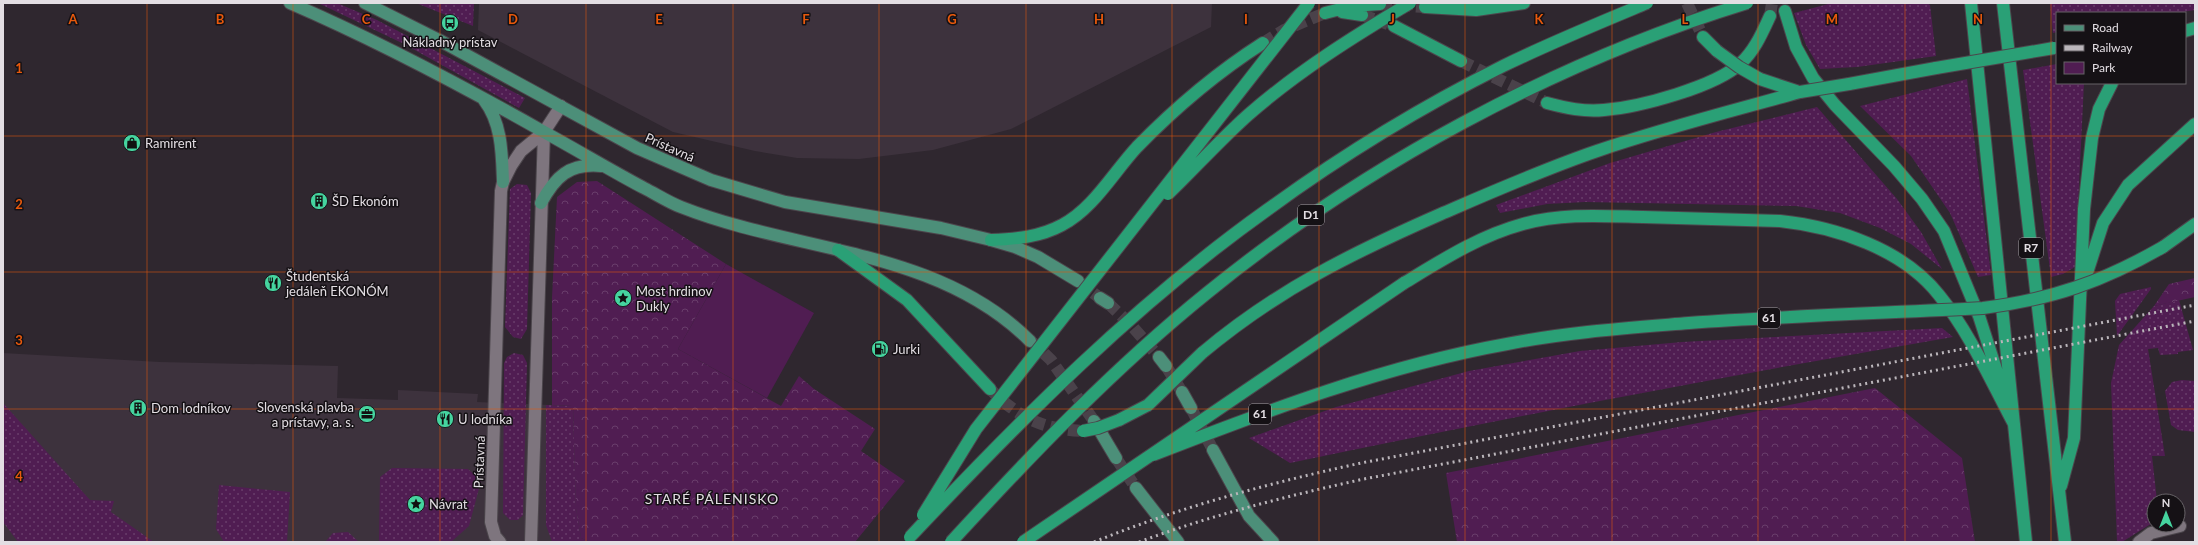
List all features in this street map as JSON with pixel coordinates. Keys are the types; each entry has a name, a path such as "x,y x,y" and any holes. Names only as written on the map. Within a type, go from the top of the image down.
{"highway":[{"path":"907,539 976,429 1309,3"},
{"path":"1134,226 1248,115 1282,88 1340,46 1410,3"},
{"path":"1425,8 1476,10 1524,3"},
{"name":"D1","path":"907,539 993,449 1105,341 1186,272 1266,210 1354,151 1442,99 1504,66 1647,3"},
{"name":"D1","path":"952,542 1018,469 1074,412 1137,353 1206,293 1267,246 1316,212 1401,158 1520,94 1592,61 1665,31 1747,3"},
{"path":"1971,3 2026,542"},
{"name":"R7","path":"2003,3 2065,542"},
{"path":"1362,15 1325,13 1352,6 1380,4"},
{"path":"1785,12 1796,47 1813,78 1835,105 1894,166 1922,199 1944,231 1979,316 2014,424"},
{"path":"1547,103 1575,110 1604,110 1662,98 1716,80 1742,62 1758,42 1770,16"},
{"path":"1394,26 1461,61"},
{"path":"1703,37 1717,51 1739,67 1760,79 1800,92"},
{"path":"991,240 1031,236 1053,230 1069,221 1088,203 1136,149 1179,105 1215,76 1263,43"},
{"path":"1083,431 1098,428 1119,420 1148,405 1202,354 1261,307 1313,275 1372,244 1532,175 1596,151 1652,133 1800,92 2055,48"},
{"path":"2060,493 2074,438 2084,210 2092,138 2099,109 2112,84"},
{"path":"2081,293 2103,223 2128,185 2195,124"},
{"path":"1023,542 1404,284 1453,253 1488,236 1523,224 1558,218 1597,216 1780,221 1804,224 1860,241 1892,256 1919,273 1939,294 1960,324 2014,424"},
{"name":"61","path":"1153,455 1306,397 1368,377 1431,360 1507,343 1646,326 1983,308 2021,303 2085,286 2114,273 2163,247 2195,224"},
{"path":"838,250 907,300 990,389"}],"main road":[{"path":"290,3 360,33 544,132 604,167 679,206 724,222 895,263 946,284 1010,321 1030,341"},
{"name":"Prístavná","path":"365,3 439,40 667,163 738,189 814,208 940,228 991,240 1015,247 1038,257 1078,281"},
{"path":"482,98 492,113 499,137 503,182"},
{"path":"541,203 549,189 566,172 577,167 588,165 604,167"},
{"path":"1182,392 1191,408"},
{"path":"1094,421 1116,458"},
{"path":"1213,450 1249,516 1272,540"},
{"path":"1136,488 1178,542"}],"street":[{"path":"531,542 544,132 561,106"},
{"name":"Prístavná","path":"500,542 495,536 491,522 503,182 521,151 544,132"},
{"path":"2139,542 2151,533"}],"shaded area":[{"path":"479,3 1212,3 1211,27 1011,129 933,150 859,159 797,158 755,151 673,132 478,30"},
{"path":"3,353 160,362 338,366 337,398 398,400 398,390 478,394 477,402 573,406 581,538 590,542 3,542"}],"green space":[{"path":"318,3 337,3 377,20 525,98 519,108 404,44"},
{"path":"416,3 474,3 473,26"},
{"path":"1832,3 1927,3 1930,5 1936,56 1857,67 1820,69 1806,45 1794,13"},
{"path":"2050,3 2195,3 2195,10 2182,12 2056,12 2056,32 2053,33"},
{"path":"2056,64 2056,84 2084,84 2075,267 2063,274 2051,277 2023,70"},
{"path":"1967,79 1991,275 1978,277 1950,213 1911,156 1860,106"},
{"path":"1817,107 1897,199 1921,232 1942,269 1911,244 1880,228 1840,213 1796,206 1585,202 1547,204 1500,213 1496,205 1610,163 1716,132"},
{"path":"597,181 726,264 678,349 781,406 799,376 814,389 875,429 861,451 905,481 855,542 590,542 581,538 576,508 573,406 552,405 552,298 557,197 577,182"},
{"path":"517,184 527,185 531,193 527,329 521,339 513,337 505,327 510,189"},
{"path":"726,264 814,313 767,398 678,349"},
{"path":"2195,278 2195,297 2154,306 2169,284"},
{"path":"2151,287 2117,336 2115,301 2120,294"},
{"path":"2179,300 2193,350 2178,352 2178,354 2160,355 2158,348 2148,349 2165,456 2152,456 2156,493 2146,493 2146,527 2122,542 2117,542 2111,383 2119,345 2154,306"},
{"path":"1942,328 1953,337 1621,397 1290,463 1249,438 1336,407 1469,371 1580,351 1682,342"},
{"path":"514,353 523,355 527,363 523,515 518,520 510,520 503,513 504,363 507,357"},
{"path":"2182,380 2195,381 2195,432 2178,430 2171,425 2165,391 2172,382"},
{"path":"1875,388 1962,458 1975,542 1457,542 1446,473"},
{"path":"3,403 90,500 114,501 111,512 154,542 18,542 3,522"},
{"path":"546,405 573,406 576,508 581,538 590,542 552,542 546,525"},
{"path":"392,468 468,469 481,481 469,526 451,542 379,542 380,477"},
{"path":"219,485 290,492 287,542 224,542 216,529"},
{"path":"348,532 359,542 325,542 333,533"}],"tunnel":[{"path":"1687,3 1703,37"},
{"path":"1770,16 1772,3"},
{"path":"1380,4 1425,7"},
{"path":"1263,43 1284,30 1325,13"},
{"path":"1362,15 1388,24"},
{"path":"1461,61 1547,103"},
{"path":"1079,282 1100,298"},
{"path":"1108,303 1132,326 1159,357"},
{"path":"1031,341 1051,360 1094,421"},
{"path":"1166,366 1182,392"},
{"path":"990,389 1011,408 1032,420 1055,428 1083,431"},
{"path":"1191,408 1213,450"},
{"path":"1116,458 1136,488"}],"railway":[{"path":"1094,542 1126,529 1192,507 1293,479 1361,463 2195,305"},
{"path":"1139,542 1194,523 1250,507 1364,479 2195,321"}],"place":[{"name":"Nákladný prístav","path":"450,23"},
{"name":"Ramirent","path":"132,143"},
{"name":"ŠD Ekonóm","path":"319,201"},
{"name":"Študentská jedáleň EKONÓM","path":"273,283"},
{"name":"Most hrdinov Dukly","path":"623,298"},
{"name":"Jurki","path":"880,349"},
{"name":"Dom lodníkov","path":"138,408"},
{"name":"Slovenská plavba a prístavy, a. s.","path":"367,414"},
{"name":"U lodníka","path":"445,419"},
{"name":"Návrat","path":"416,504"}],"district":[{"name":"STARÉ PÁLENISKO","path":"712,499"}]}
